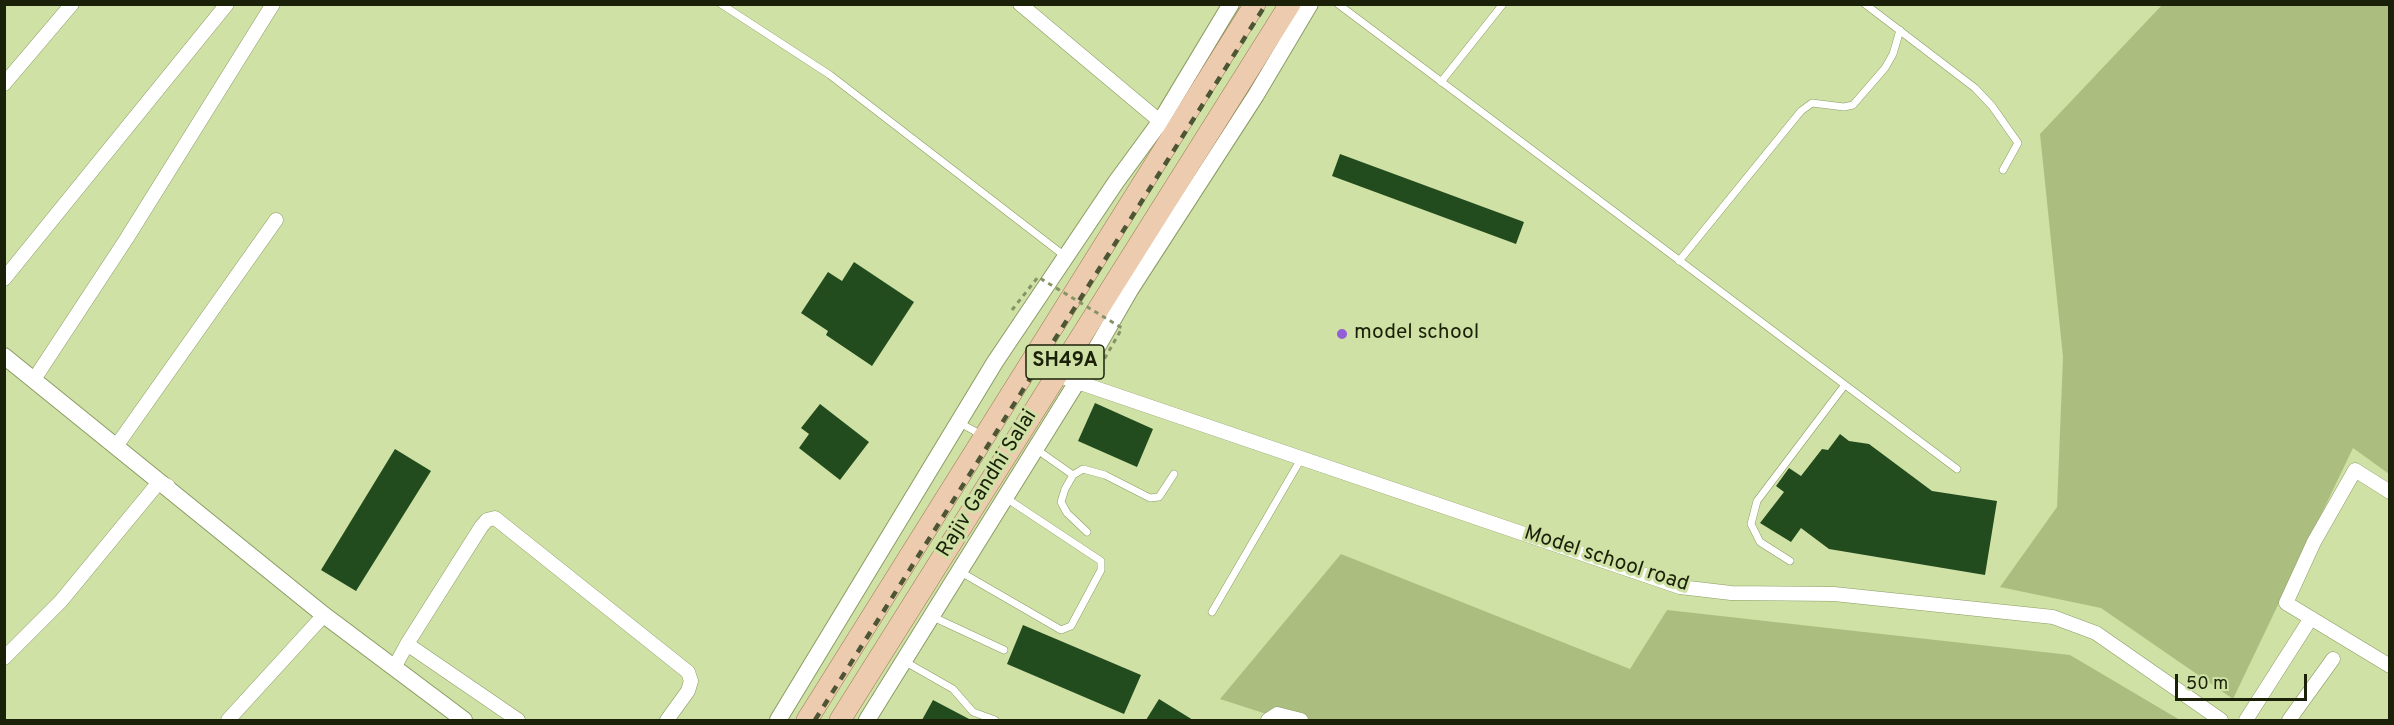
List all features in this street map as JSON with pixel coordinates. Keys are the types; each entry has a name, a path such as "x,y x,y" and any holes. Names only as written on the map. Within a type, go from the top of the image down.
{"main road":[{"name":"Rajiv Gandhi Salai","path":"807,720 985,437 1167,128 1255,4"},
{"name":"Rajiv Gandhi Salai","path":"840,720 1290,4"},
{"path":"858,639 866,647 882,652"},
{"path":"839,670 863,684"}],"street":[{"path":"4,84 72,4"},
{"path":"4,279 227,4"},
{"path":"35,378 127,238 273,4"},
{"path":"1020,4 1167,128"},
{"path":"778,720 958,422 1066,257 1116,182 1167,128 1231,4"},
{"path":"867,720 1077,382 1130,290 1256,95 1310,4"},
{"path":"117,445 276,220"},
{"path":"4,356 35,378 324,615 464,720"},
{"name":"Model school road","path":"1057,375 1680,587 1731,593 1834,594 2053,616 2096,633 2222,720"},
{"path":"2390,492 2355,470 2314,542 2286,603 2390,666"},
{"path":"4,658 62,601 159,482 168,486"},
{"path":"394,668 481,527 487,520 495,518 688,672 691,681 688,691 666,720"},
{"path":"228,720 324,615"},
{"path":"2246,720 2311,618"},
{"path":"407,644 518,720"},
{"path":"2289,720 2333,659"},
{"path":"1268,720 1277,714 1301,720"}],"lane":[{"path":"722,4 830,75 1066,257"},
{"path":"1338,4 1957,469"},
{"path":"1441,82 1503,4"},
{"path":"1866,4 1975,88 1992,106 2018,143 2003,170"},
{"path":"1679,261 1801,111 1812,103 1844,107 1853,105 1885,68 1893,54 1900,30"},
{"path":"1790,561 1760,542 1751,524 1756,501 1844,386"},
{"path":"958,422 985,437"},
{"path":"1036,449 1073,475"},
{"path":"1212,612 1301,459"},
{"path":"1087,532 1067,513 1062,501 1065,489 1073,475 1083,469 1105,475 1150,498 1159,497 1174,474"},
{"path":"959,571 1061,630 1071,626 1101,570 1101,561 1005,498"},
{"path":"931,616 1004,650"},
{"path":"904,661 953,688 973,712 995,720"}],"path":[{"path":"1012,310 1038,277 1122,328 1101,365"}],"green space":[{"path":"2162,5 2389,5 2389,474 2353,448 2233,699 2101,608 2000,587 2057,507 2063,357 2040,134"},
{"path":"1341,554 1630,669 1667,610 2070,655 2180,720 1285,720 1220,699"}],"building":[{"path":"1340,154 1524,222 1516,244 1332,176"},
{"path":"854,262 914,302 872,366 826,335 828,331 801,313 828,272 842,281"},
{"path":"1095,403 1153,429 1137,467 1078,441"},
{"path":"820,404 869,442 840,480 799,448 809,434 801,428"},
{"path":"1840,434 1849,441 1869,444 1932,491 1997,501 1985,575 1829,549 1801,528 1791,542 1760,523 1784,492 1776,486 1789,468 1801,476 1822,449 1828,450"},
{"path":"395,449 431,471 356,591 321,570"},
{"path":"1023,625 1141,675 1124,714 1007,664"},
{"path":"1159,699 1193,720 1146,720"},
{"path":"933,700 971,720 922,720"}],"railway":[{"path":"815,720 1266,4"}],"place":[{"name":"model school","path":"1342,334"}]}
